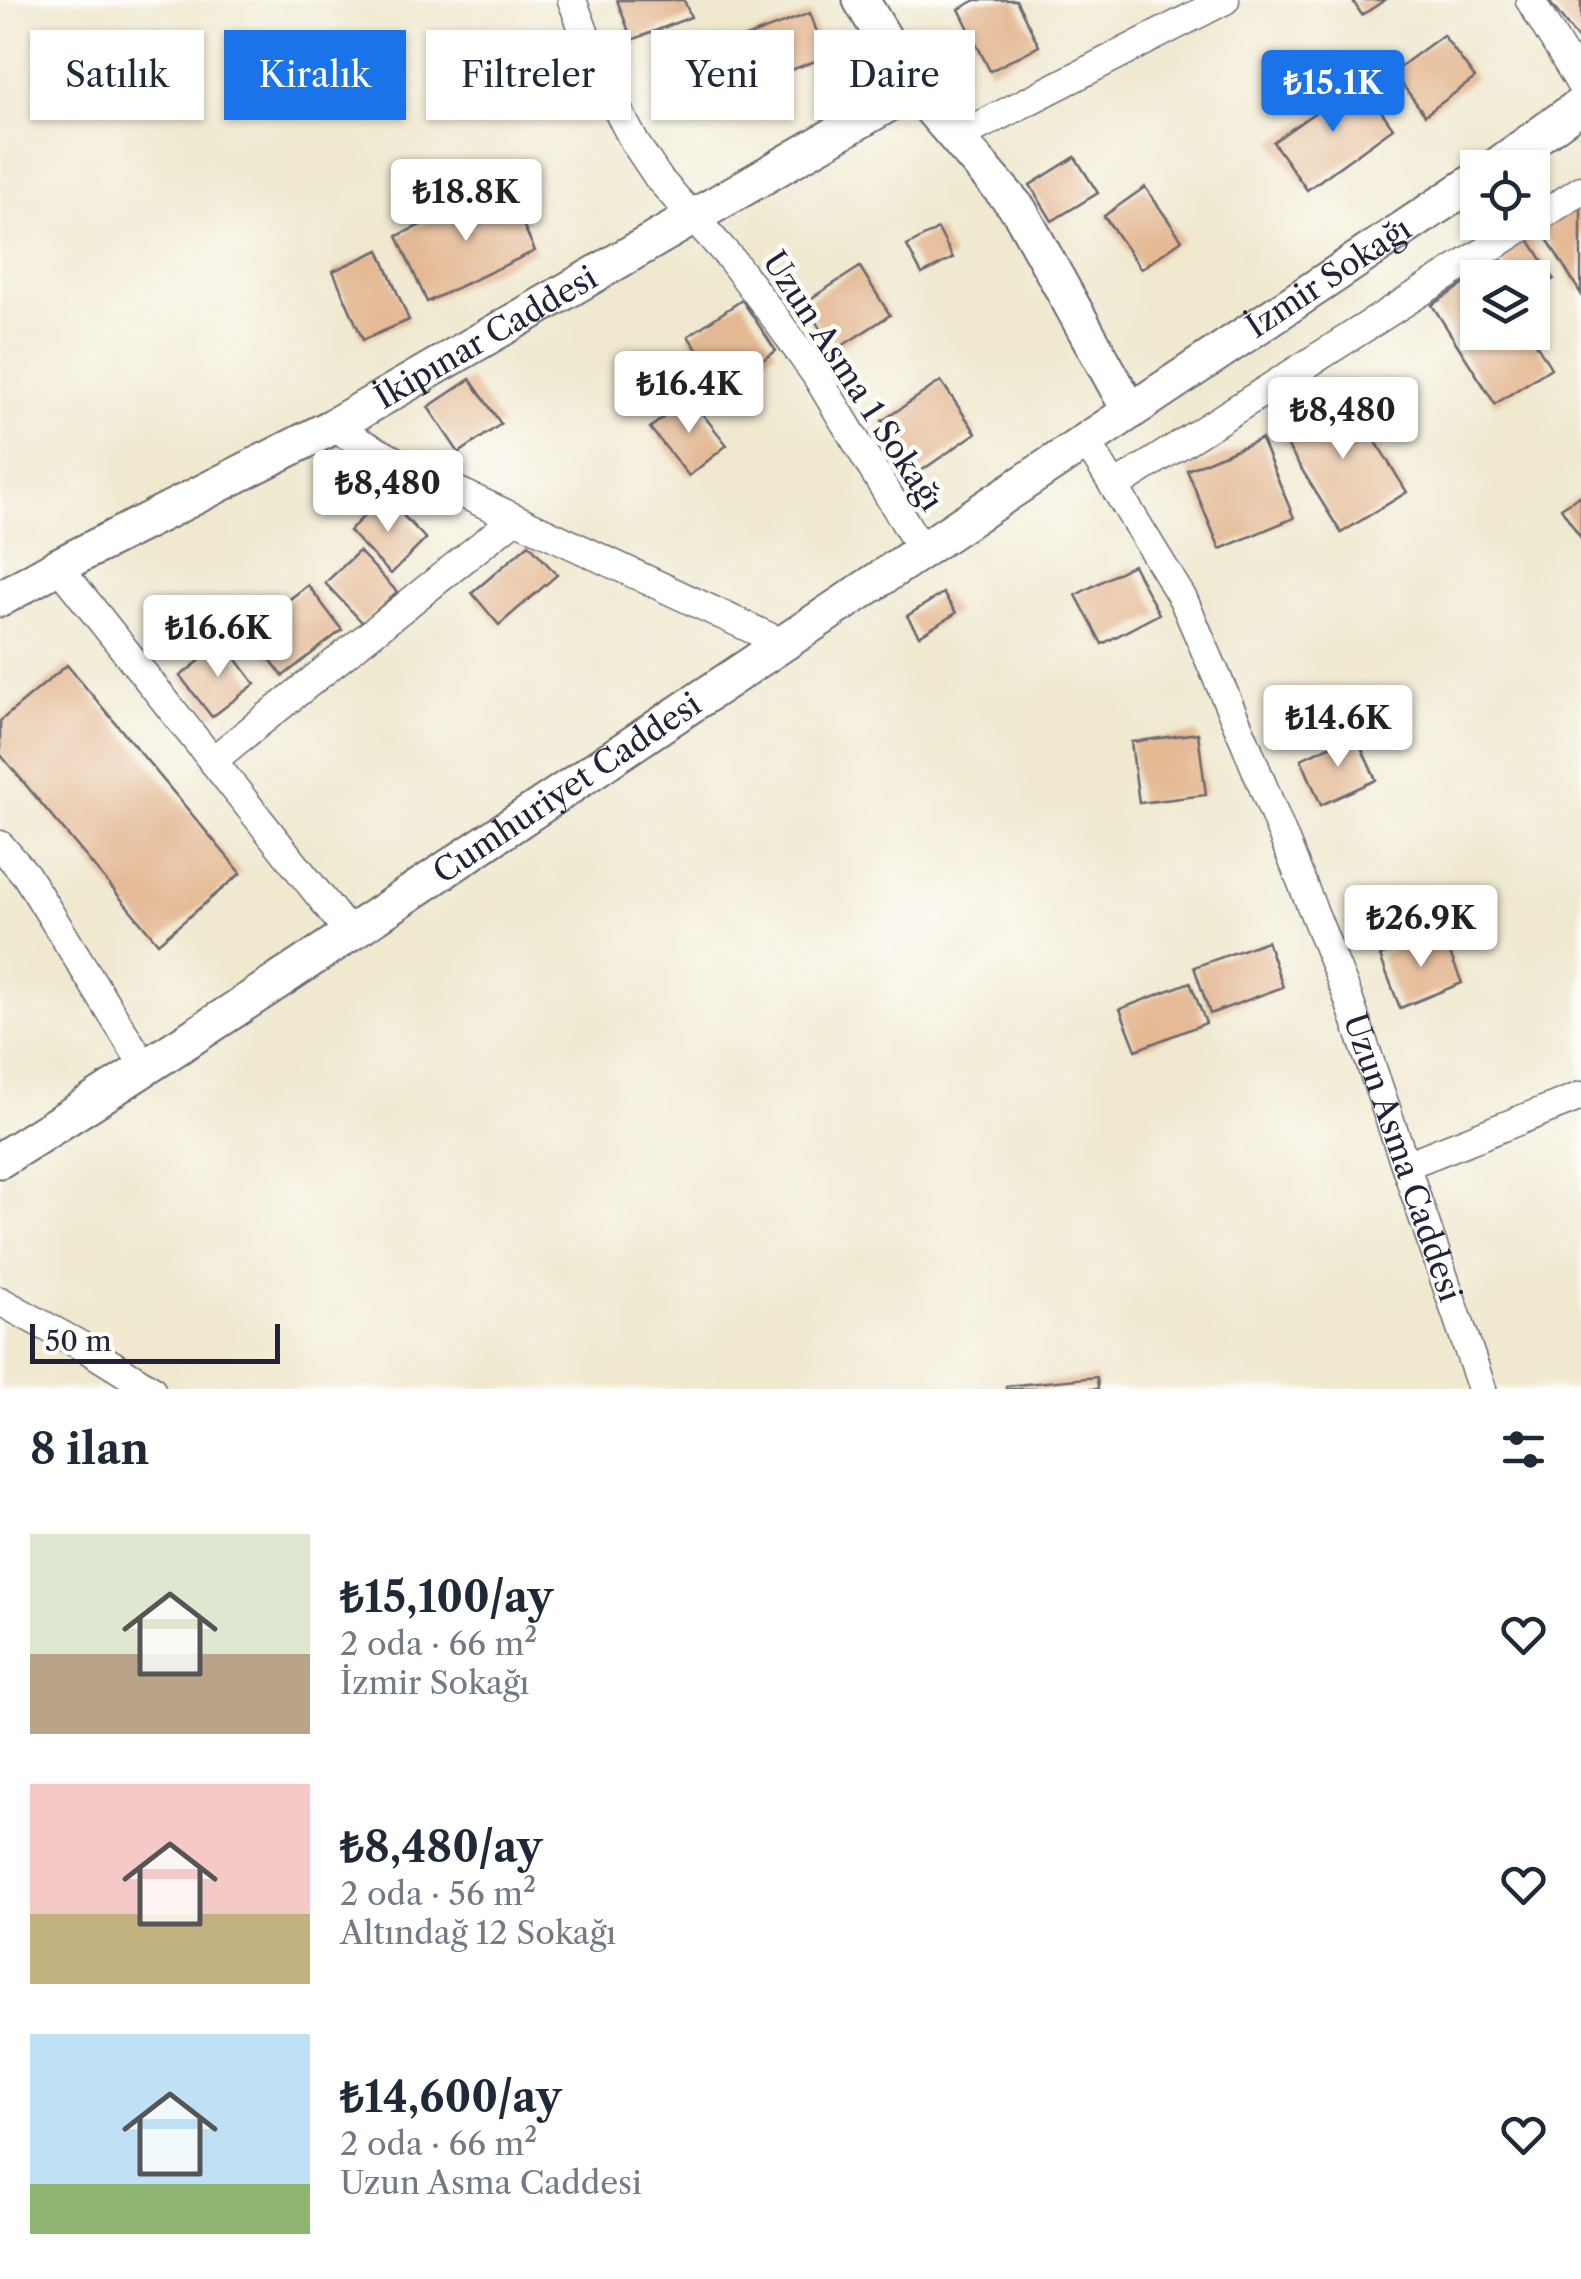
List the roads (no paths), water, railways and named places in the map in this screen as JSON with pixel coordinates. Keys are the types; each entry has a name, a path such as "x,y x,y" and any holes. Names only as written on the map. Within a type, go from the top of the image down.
{"street":[{"name":"Uzun Asma 1 Sokağı","path":"572,0 604,84 635,143 659,179 730,259 816,375 921,549"},
{"path":"862,0 879,30"},
{"path":"958,137 1226,0"},
{"path":"1530,0 1581,85"},
{"path":"1519,150 1581,105"},
{"name":"İkipınar Caddesi","path":"0,598 332,427 863,120"},
{"path":"942,120 1019,210 1129,409"},
{"path":"1550,210 1581,190"},
{"name":"İzmir Sokağı","path":"1129,409 1460,191"},
{"path":"1115,486 1504,240"},
{"name":"Cumhuriyet Caddesi","path":"0,1160 350,934 1129,409"},
{"path":"332,427 412,470 782,643"},
{"name":"Uzun Asma Caddesi","path":"1086,439 1182,598 1245,742 1346,992 1482,1389"},
{"path":"212,761 514,518"},
{"path":"58,566 350,934"},
{"path":"0,845 26,875 146,1069"},
{"path":"1406,1165 1581,1096"},
{"path":"0,1301 87,1348 151,1389"}]}
